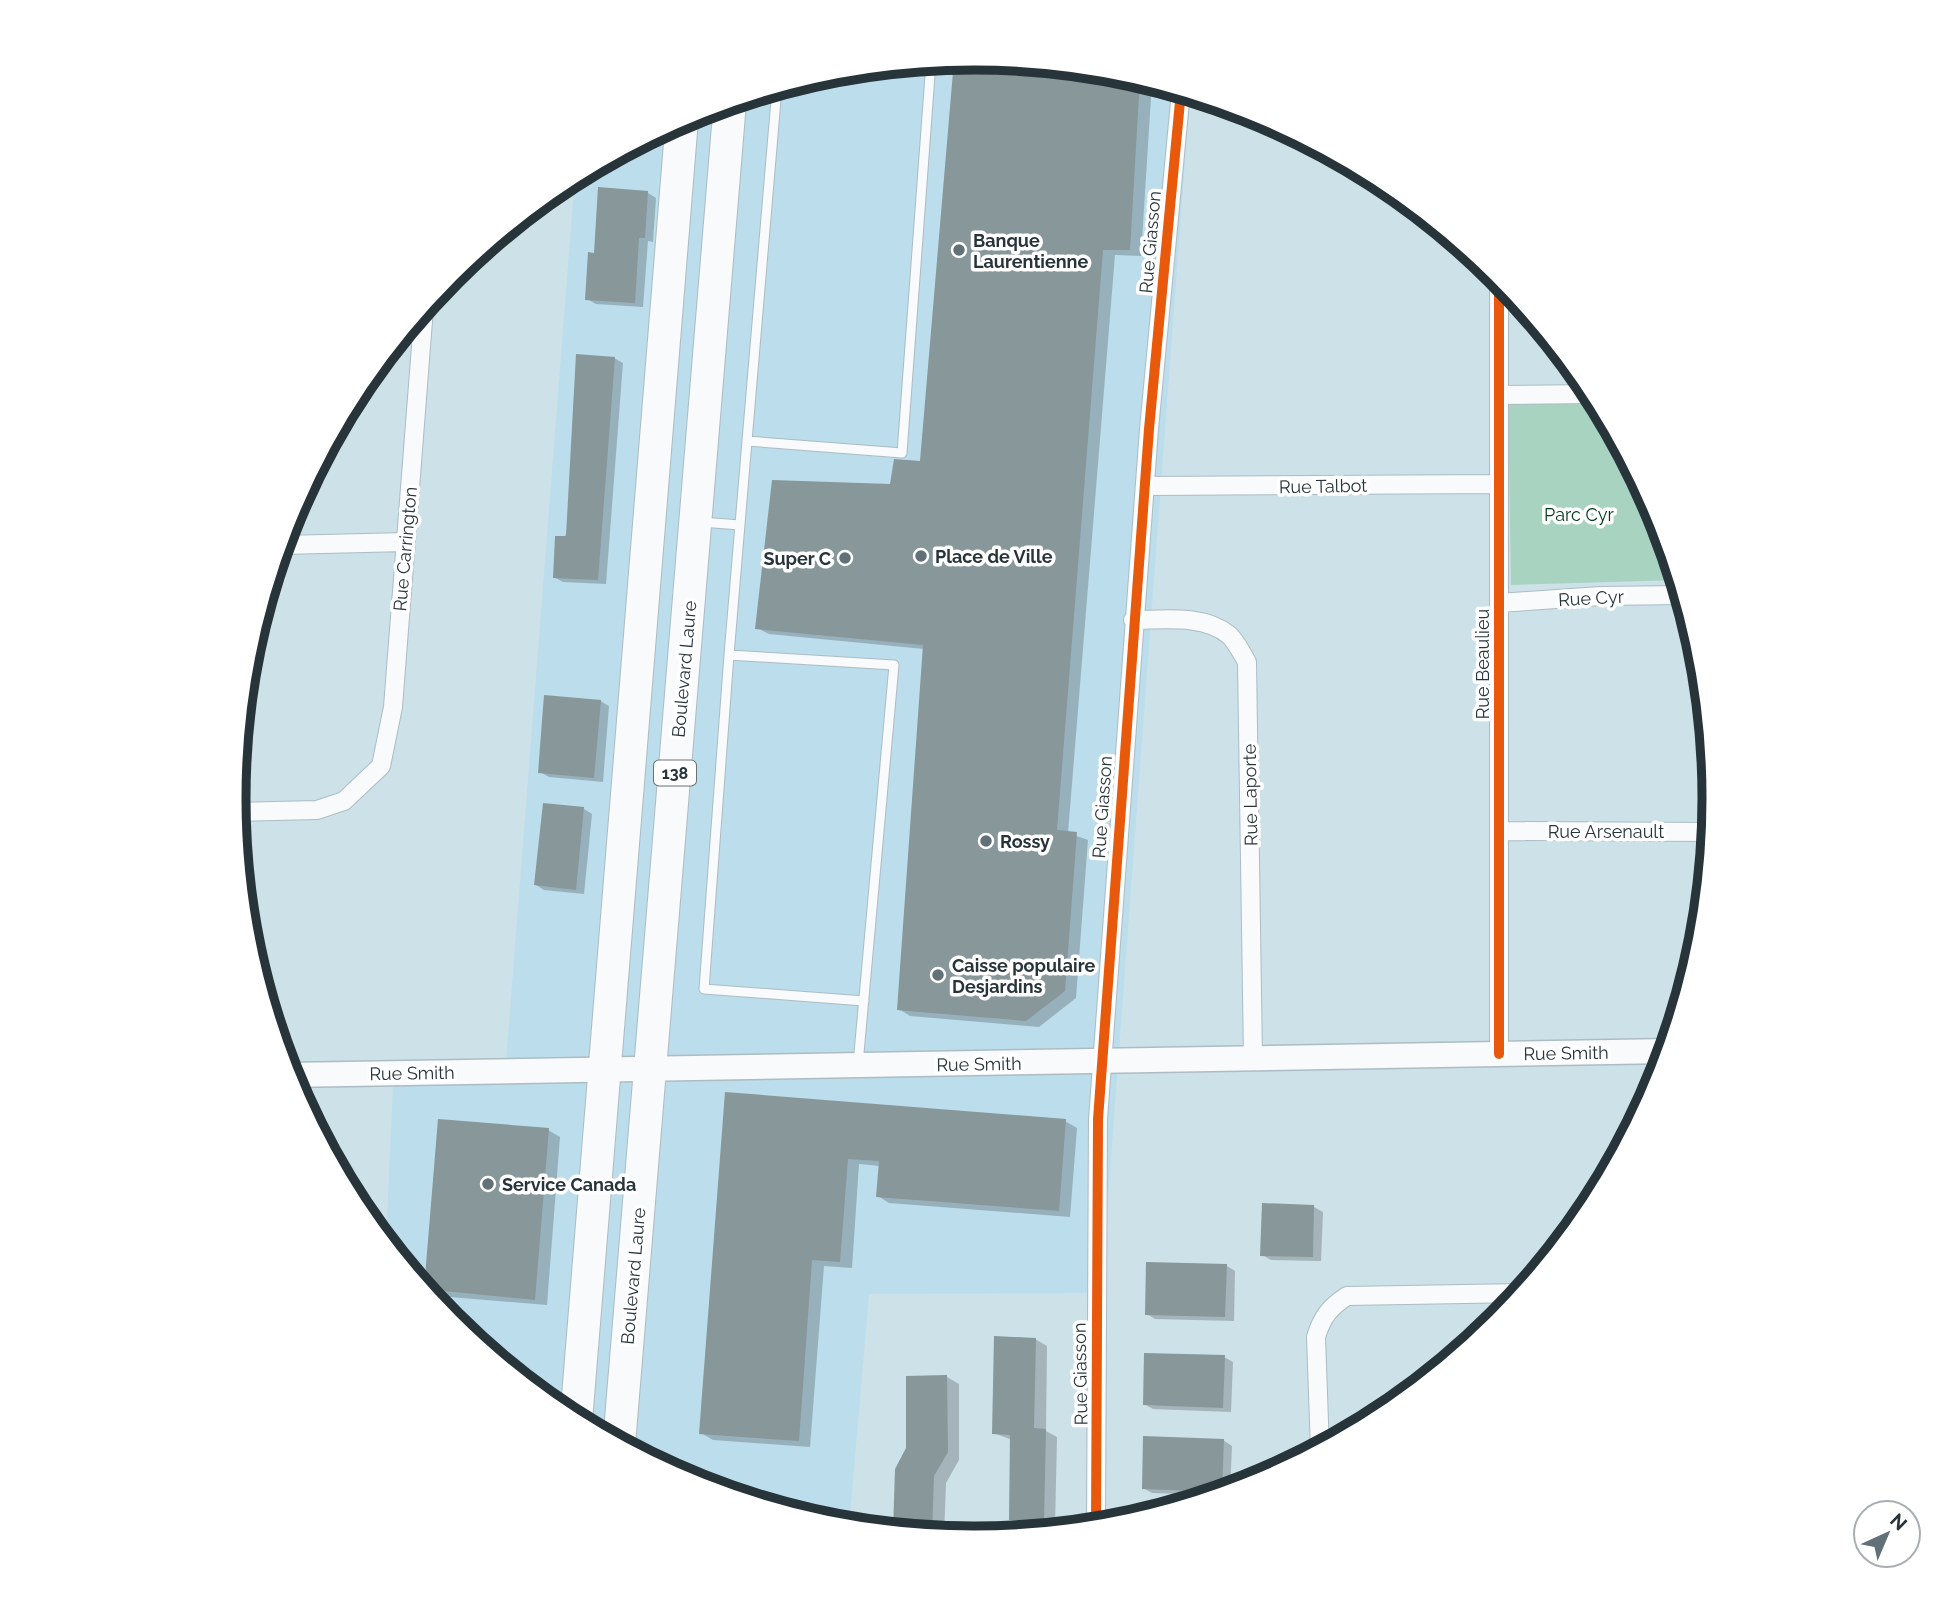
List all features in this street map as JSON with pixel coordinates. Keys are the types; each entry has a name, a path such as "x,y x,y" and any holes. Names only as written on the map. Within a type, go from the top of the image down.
{"highway":[{"name":"Boulevard Laure","path":"620,1434 729,113"},
{"name":"138","path":"577,1408 681,132"}],"street":[{"name":"Rue Giasson","path":"1096,1517 1098,1119 1104,1062 1103,1021 1133,620 1180,100"},
{"name":"Rue Beaulieu","path":"1499,293 1499,1054"},
{"name":"Rue Carrington","path":"247,812 317,810 344,801 381,766 393,707 423,323"},
{"path":"1499,395 1581,394"},
{"name":"Rue Talbot","path":"1147,486 1499,484"},
{"path":"292,545 406,542"},
{"name":"Rue Cyr","path":"1499,603 1600,596 1674,595"},
{"name":"Rue Laporte","path":"1133,620 1192,620 1214,626 1230,635 1247,662 1253,1059"},
{"name":"Rue Arsenault","path":"1499,831 1702,832"},
{"name":"Rue Smith","path":"301,1075 1658,1051"},
{"path":"1321,1439 1316,1337 1327,1312 1348,1296 1510,1293"}],"lane":[{"path":"747,441 901,453 930,72"},
{"path":"776,98 704,989 864,1001"},
{"path":"696,522 740,525"},
{"path":"729,655 894,665 858,1066"}],"shaded area":[{"path":"975,70 1070,76 1117,84 1189,103 1101,1293 869,1294 850,1516 786,1502 696,1472 611,1429 532,1376 460,1314 427,1279 387,1228 394,1063 506,1062 574,191 653,145 696,125 786,95 880,76"}],"green space":[{"name":"Parc Cyr","path":"1586,402 1628,476 1648,520 1670,580 1511,585 1508,404"}],"building":[{"name":"Place de Ville","path":"953,71 1070,76 1139,89 1130,250 1103,250 1057,830 1077,832 1065,991 1026,1021 897,1010 923,645 755,629 772,480 890,484 894,459 920,461"},
{"path":"598,187 648,191 645,238 639,238 635,303 585,300 588,252 594,253"},
{"path":"576,354 615,357 598,580 553,578 555,536 566,536"},
{"path":"544,695 601,700 594,778 538,773"},
{"path":"543,803 584,807 576,890 534,885"},
{"path":"725,1092 1066,1119 1059,1211 876,1197 879,1161 848,1159 840,1262 812,1260 799,1441 699,1434"},
{"path":"438,1119 549,1128 535,1300 438,1290 425,1277"},
{"path":"1262,1203 1314,1205 1313,1257 1260,1256"},
{"path":"1146,1262 1227,1264 1225,1317 1145,1315"},
{"path":"994,1336 1036,1338 1034,1428 1046,1429 1044,1521 1009,1520 1010,1435 992,1434"},
{"path":"1144,1353 1225,1355 1223,1408 1143,1405"},
{"path":"947,1375 948,1452 934,1476 932,1525 893,1522 895,1469 906,1448 906,1376"},
{"path":"1143,1436 1224,1439 1222,1483 1199,1491 1142,1489"}],"cycle path":[{"path":"1096,1517 1098,1119 1149,429 1180,100"},
{"path":"1499,293 1499,1054"}],"place":[{"name":"Banque Laurentienne","path":"959,250"},
{"name":"Place de Ville","path":"921,556"},
{"name":"Super C","path":"845,558"},
{"name":"Rossy","path":"986,841"},
{"name":"Caisse populaire Desjardins","path":"938,975"},
{"name":"Service Canada","path":"488,1184"}]}
